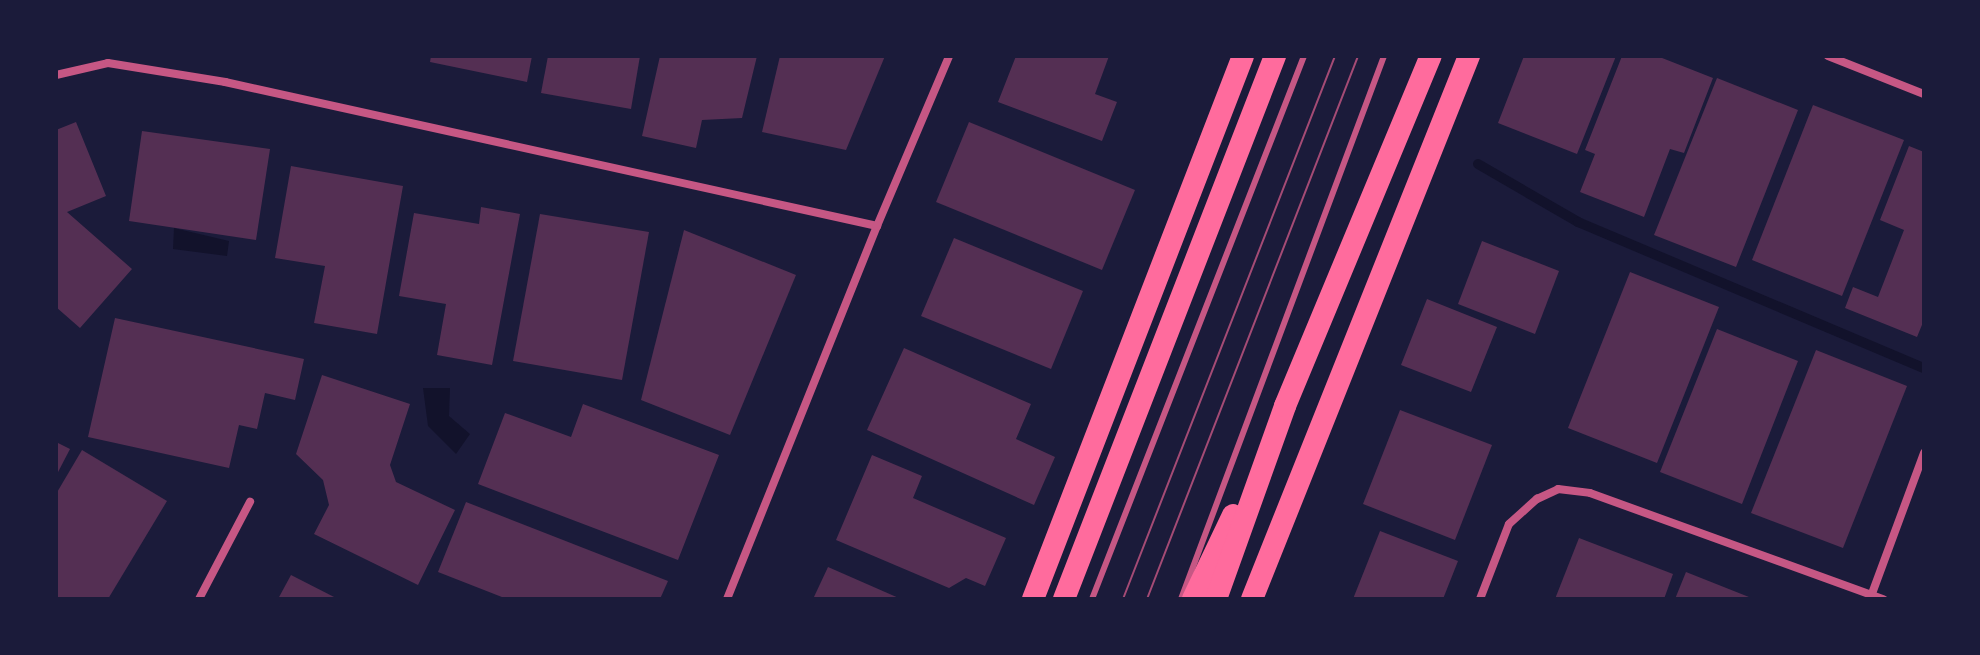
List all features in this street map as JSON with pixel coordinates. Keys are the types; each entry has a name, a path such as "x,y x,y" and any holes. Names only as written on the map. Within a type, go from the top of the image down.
{"highway":[{"path":"1034,597 1243,56"},
{"path":"1064,599 1275,56"},
{"path":"1193,599 1285,406 1431,56"},
{"path":"1252,599 1469,56"},
{"path":"1216,599 1285,406"}],"street":[{"path":"727,599 949,56"},
{"path":"1828,56 1924,94"},
{"path":"56,75 108,63 225,82 877,226"},
{"path":"1871,597 1924,453"},
{"path":"1480,599 1509,524 1537,499 1558,489 1590,493 1883,599"},
{"path":"199,599 250,502"}],"lane":[{"path":"1092,599 1304,56"},
{"path":"1181,599 1384,56"}],"shaded area":[{"path":"174,228 229,241 227,256 173,249"},
{"path":"423,388 450,388 449,416 470,434 456,454 428,426"}],"building":[{"path":"431,56 532,56 527,82 430,62"},
{"path":"548,56 640,56 631,109 541,93"},
{"path":"660,56 757,56 742,118 702,120 696,148 642,136"},
{"path":"780,56 885,56 846,150 762,132"},
{"path":"1016,56 1109,56 1095,94 1117,102 1102,141 998,102"},
{"path":"1524,56 1616,56 1577,154 1498,123"},
{"path":"1622,56 1657,56 1713,78 1684,153 1670,149 1644,217 1580,192 1595,154 1585,150"},
{"path":"1717,78 1798,110 1736,267 1654,235"},
{"path":"1813,105 1904,140 1842,296 1752,260"},
{"path":"76,122 106,196 67,212 132,269 80,328 56,307 56,130"},
{"path":"969,122 1135,190 1102,270 936,202"},
{"path":"142,131 270,149 256,240 129,221"},
{"path":"1909,146 1924,152 1924,320 1917,337 1845,308 1853,287 1878,297 1904,230 1880,220"},
{"path":"291,166 403,186 377,334 314,323 325,266 275,258"},
{"path":"481,207 520,214 492,365 437,355 446,304 399,296 414,213 479,224"},
{"path":"540,214 649,232 622,380 513,361"},
{"path":"684,230 796,275 730,435 641,400"},
{"path":"954,238 1083,291 1051,369 921,316"},
{"path":"1482,241 1559,271 1535,334 1458,304"},
{"path":"1630,272 1719,307 1657,463 1568,428"},
{"path":"1427,299 1497,327 1471,392 1401,365"},
{"path":"115,318 304,359 295,400 265,393 257,429 239,425 229,468 88,437"},
{"path":"1717,329 1798,361 1742,504 1660,472"},
{"path":"904,348 1031,404 1016,439 1055,457 1034,505 867,430"},
{"path":"1816,350 1907,386 1843,548 1751,513"},
{"path":"322,375 410,404 390,465 396,482 455,510 418,585 314,534 329,505 323,480 296,454"},
{"path":"583,404 719,455 678,560 478,484 505,413 571,437"},
{"path":"1400,410 1492,445 1455,540 1363,504"},
{"path":"56,442 70,449 56,476"},
{"path":"82,450 167,501 108,599 56,599 56,494"},
{"path":"872,455 922,476 913,498 1006,538 985,586 966,578 949,588 836,540"},
{"path":"466,502 668,581 660,599 507,599 438,572"},
{"path":"1380,531 1458,561 1443,599 1353,599"},
{"path":"1579,538 1673,574 1664,599 1555,599"},
{"path":"828,567 901,599 813,599"},
{"path":"1686,572 1754,599 1675,599"},
{"path":"291,575 338,599 278,599"}],"waterway":[{"path":"1478,164 1578,222 1924,368"}],"tram line":[{"path":"1123,599 1335,56"},
{"path":"1147,599 1358,56"}]}
